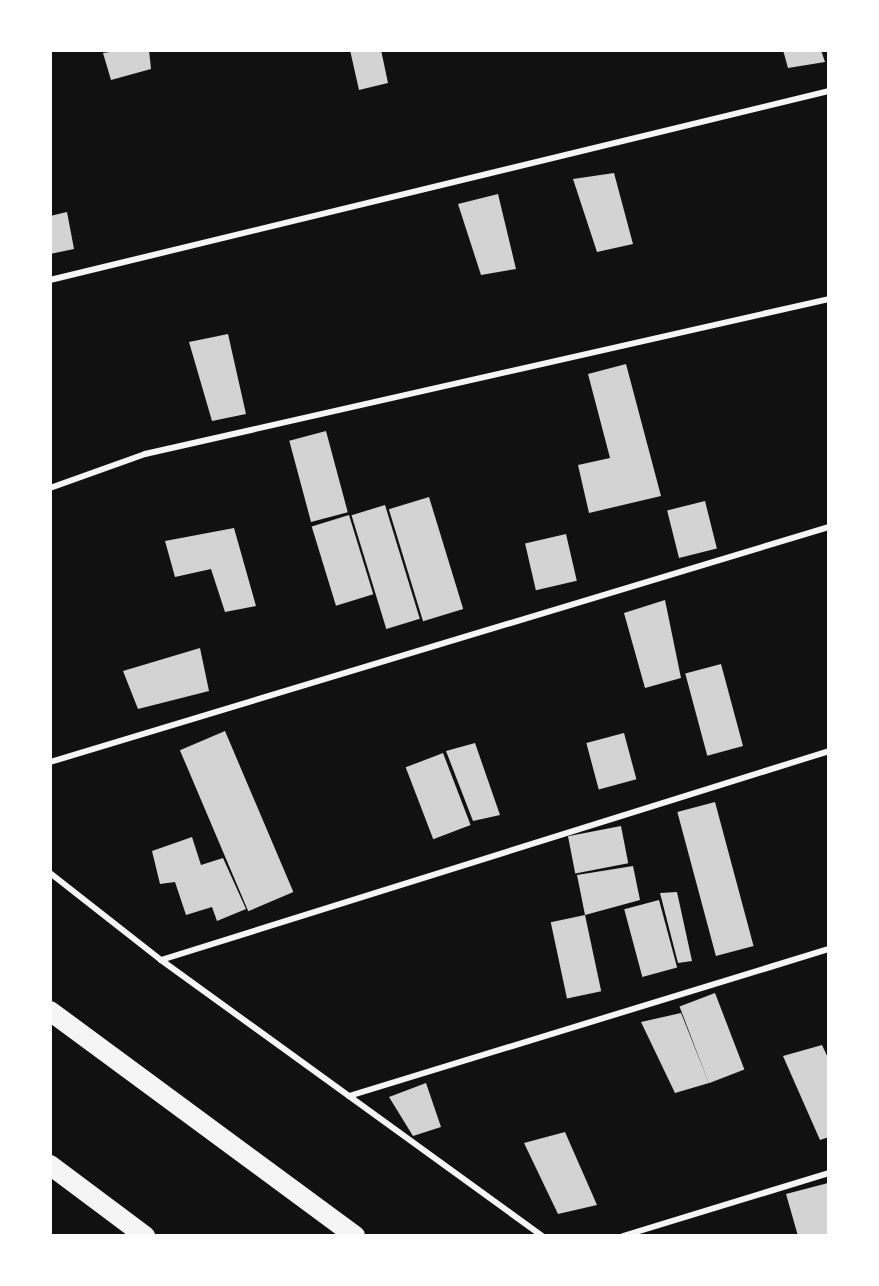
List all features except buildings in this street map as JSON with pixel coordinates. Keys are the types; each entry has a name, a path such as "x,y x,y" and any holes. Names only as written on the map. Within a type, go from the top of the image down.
{"main road":[{"path":"50,1011 355,1236"},
{"path":"50,1165 145,1236"}],"lane":[{"path":"50,280 829,91"},
{"path":"50,488 145,454 829,299"},
{"path":"50,762 829,527"},
{"path":"161,960 829,751"},
{"path":"50,873 161,960 542,1236"},
{"path":"349,1096 829,949"},
{"path":"623,1236 829,1173"}]}
